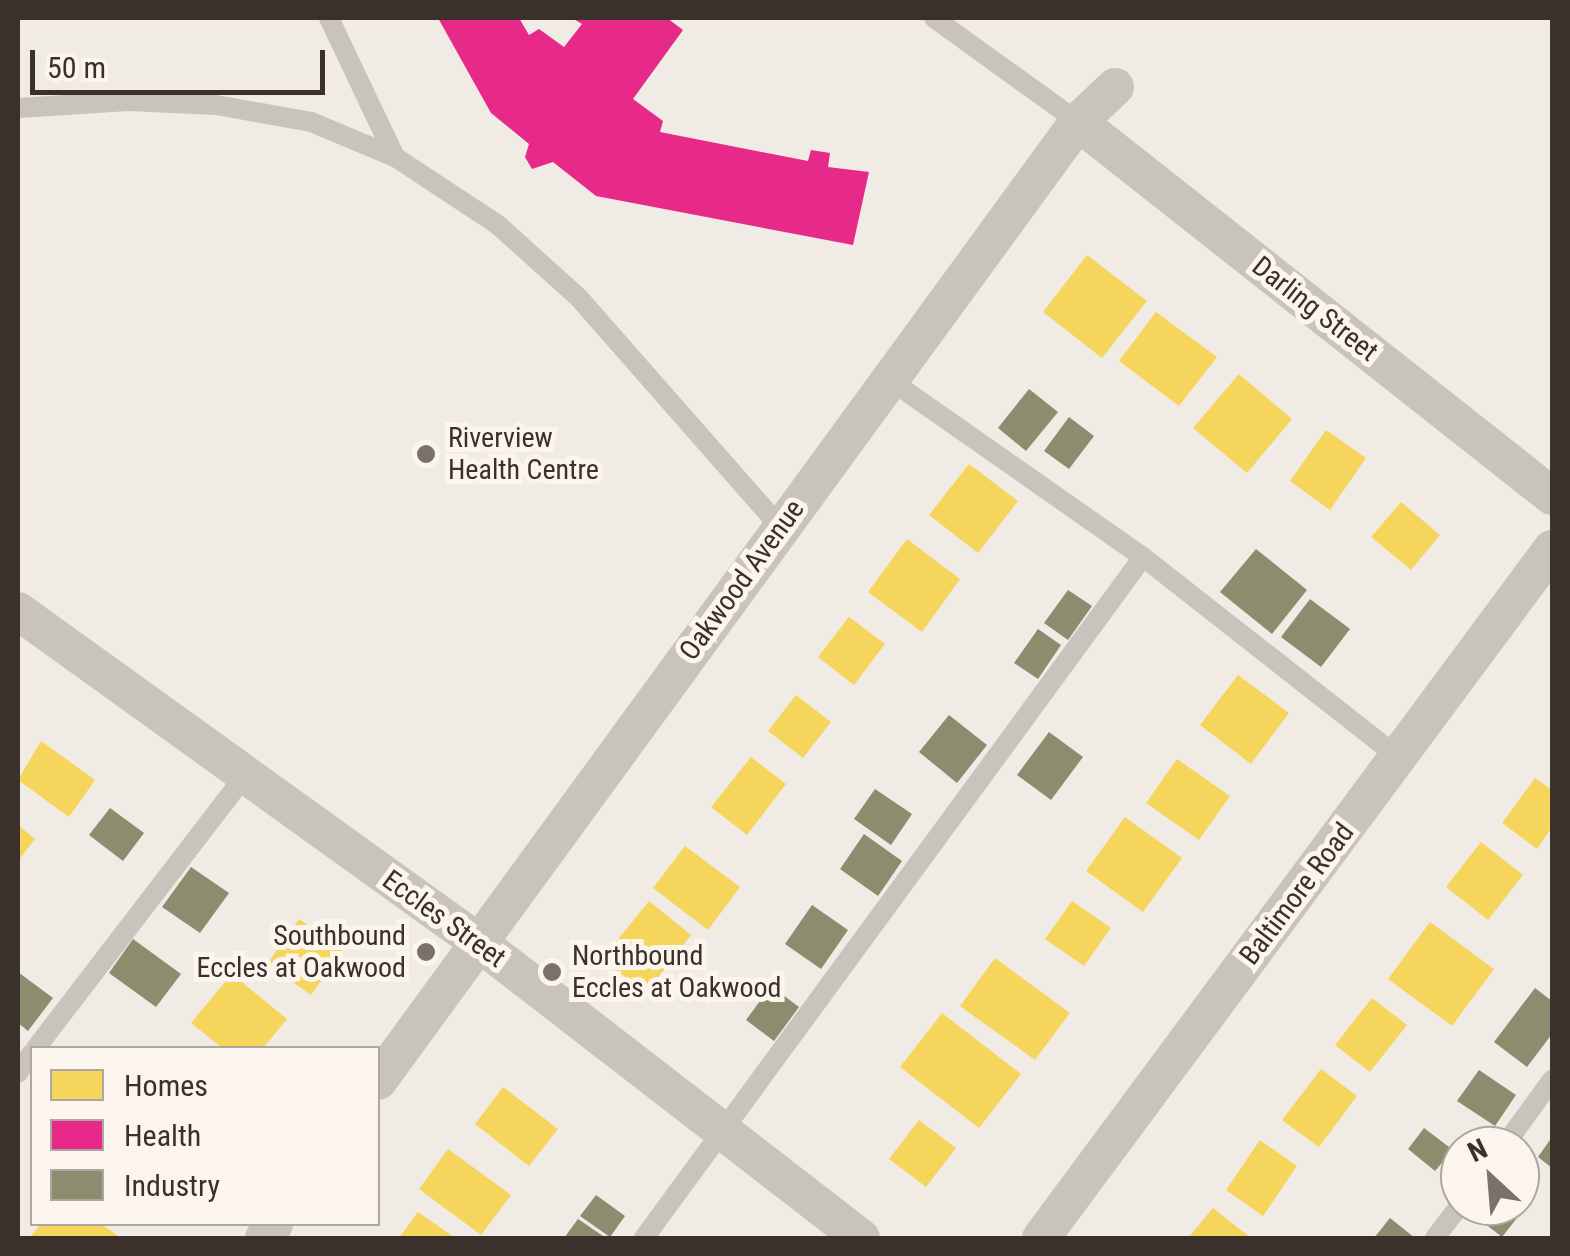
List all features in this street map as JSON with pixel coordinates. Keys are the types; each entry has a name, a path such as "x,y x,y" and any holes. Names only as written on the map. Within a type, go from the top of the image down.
{"street":[{"name":"Oakwood Avenue","path":"380,1078 1078,122 1116,88"},
{"name":"Darling Street","path":"1078,122 1552,496"},
{"name":"Baltimore Road","path":"1041,1238 1552,549"},
{"name":"Eccles Street","path":"18,610 478,942 861,1238"}],"lane":[{"path":"330,18 396,158"},
{"path":"934,18 1078,122"},
{"path":"18,108 129,100 216,105 311,122 396,158 498,225 579,298 780,528"},
{"path":"890,380 1144,557 1398,757"},
{"path":"644,1238 1144,557"},
{"path":"38,1046 245,776"},
{"path":"1519,1126 1552,1080"}],"building: Homes":[{"path":"1087,255 1147,301 1102,358 1043,312"},
{"path":"1156,312 1217,357 1179,406 1119,361"},
{"path":"1239,374 1292,419 1247,473 1193,428"},
{"path":"1326,430 1366,458 1330,510 1290,481"},
{"path":"969,464 1018,501 978,553 929,515"},
{"path":"1401,502 1440,535 1411,570 1371,537"},
{"path":"907,539 960,579 922,632 868,592"},
{"path":"849,617 885,644 854,685 818,657"},
{"path":"1238,675 1289,713 1251,764 1200,725"},
{"path":"796,695 831,722 803,758 768,731"},
{"path":"41,741 95,780 69,817 18,780"},
{"path":"751,757 786,784 747,835 711,807"},
{"path":"1177,759 1230,796 1199,840 1146,803"},
{"path":"1535,778 1552,790 1552,827 1537,849 1502,823"},
{"path":"1125,817 1182,858 1143,912 1086,871"},
{"path":"18,825 35,839 18,861"},
{"path":"1481,842 1523,875 1488,920 1446,887"},
{"path":"685,846 740,887 708,930 653,888"},
{"path":"649,901 691,935 646,993 602,959"},
{"path":"1072,901 1111,928 1084,966 1045,939"},
{"path":"299,919 343,950 311,995 267,964"},
{"path":"1430,922 1494,969 1452,1026 1388,979"},
{"path":"995,958 1070,1013 1035,1060 960,1006"},
{"path":"232,974 287,1019 265,1046 220,1046 191,1023"},
{"path":"1372,998 1407,1025 1370,1072 1335,1045"},
{"path":"942,1013 1021,1074 979,1128 900,1067"},
{"path":"1321,1069 1357,1096 1319,1147 1282,1120"},
{"path":"503,1087 558,1129 529,1166 475,1124"},
{"path":"919,1120 956,1148 926,1187 889,1159"},
{"path":"1260,1140 1297,1166 1263,1216 1226,1190"},
{"path":"448,1149 511,1195 481,1235 419,1189"},
{"path":"1213,1208 1251,1238 1188,1238"},
{"path":"418,1212 455,1238 399,1238"},
{"path":"39,1226 104,1226 121,1238 29,1238"}],"building: Health":[{"path":"438,18 519,18 529,35 539,29 564,47 582,24 572,18 667,18 683,30 633,99 663,121 660,132 808,161 811,150 830,153 828,167 869,172 853,245 596,196 553,162 532,169 525,157 529,144 491,113"}],"building: Industry":[{"path":"1029,389 1058,412 1026,451 998,428"},
{"path":"1069,417 1094,436 1069,469 1044,451"},
{"path":"1256,549 1307,590 1272,634 1220,592"},
{"path":"1068,590 1092,606 1068,640 1044,623"},
{"path":"1310,599 1350,629 1321,667 1281,637"},
{"path":"1038,629 1061,645 1038,679 1014,663"},
{"path":"949,715 987,745 957,783 919,752"},
{"path":"1049,732 1083,757 1051,800 1017,775"},
{"path":"875,789 912,814 891,845 854,819"},
{"path":"110,808 144,833 123,861 89,835"},
{"path":"864,834 902,861 878,896 840,869"},
{"path":"191,867 229,893 200,933 162,907"},
{"path":"812,905 848,930 821,969 785,944"},
{"path":"133,939 181,974 156,1007 109,973"},
{"path":"18,972 53,998 28,1031 18,1023"},
{"path":"771,986 799,1007 774,1041 746,1020"},
{"path":"1535,988 1552,1001 1552,1034 1527,1067 1494,1042"},
{"path":"1479,1070 1516,1095 1495,1126 1457,1101"},
{"path":"1424,1128 1440,1140 1440,1165 1435,1171 1408,1149"},
{"path":"1552,1137 1552,1168 1540,1154"},
{"path":"596,1195 625,1216 610,1237 580,1216"},
{"path":"1390,1218 1415,1238 1374,1238"},
{"path":"578,1219 606,1238 564,1238"},
{"path":"1488,1226 1511,1226 1502,1237"}],"place":[{"name":"Riverview Health Centre","path":"426,454"},
{"name":"Southbound Eccles at Oakwood","path":"426,952"},
{"name":"Northbound Eccles at Oakwood","path":"552,972"}]}
